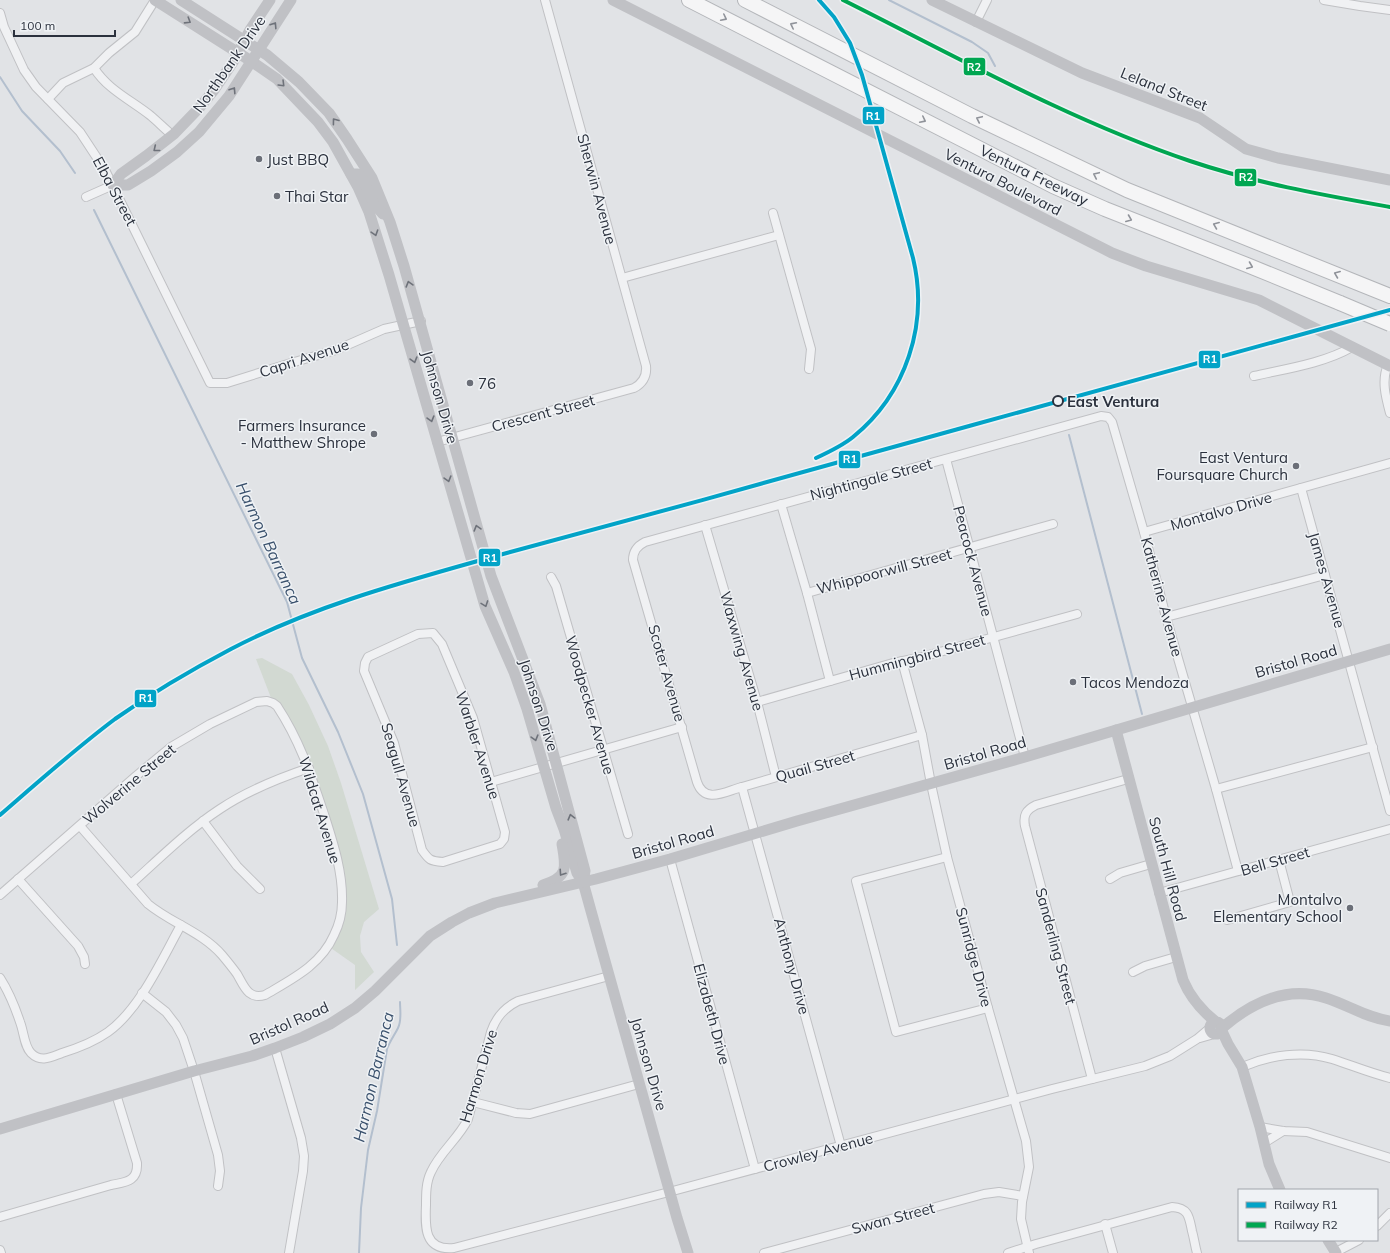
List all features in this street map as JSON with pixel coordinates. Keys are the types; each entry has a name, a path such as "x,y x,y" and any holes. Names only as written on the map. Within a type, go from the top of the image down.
{"highway":[{"name":"Ventura Freeway","path":"690,0 1053,186 1105,209 1247,265 1390,324"},
{"name":"Ventura Freeway","path":"745,0 972,116 1127,190 1390,296"}],"street":[{"name":"Johnson Drive","path":"155,0 238,52 277,80 318,122 334,142 369,212 404,325 485,606 521,691 577,873 583,882 669,1192 688,1253"},
{"path":"48,99 63,83 94,68 109,53 135,32 155,0"},
{"name":"Johnson Drive","path":"181,0 259,50 288,72 318,102 347,138 372,178 390,222 421,321 491,576 536,692 586,871 583,882"},
{"name":"Northbank Drive","path":"112,185 121,174 172,135 200,107 214,90 270,0"},
{"name":"Northbank Drive","path":"112,185 128,185 151,172 177,152 212,117 229,96 291,0"},
{"name":"Sherwin Avenue","path":"545,0 646,366 647,371 645,378"},
{"name":"Ventura Boulevard","path":"613,0 1112,253 1146,266 1259,300 1389,366"},
{"name":"Leland Street","path":"932,0 1082,73 1200,118 1246,149 1278,158 1390,180"},
{"path":"976,22 987,0"},
{"path":"1324,0 1390,10"},
{"name":"Elba Street","path":"0,13 4,27 24,70 48,99 80,132 97,157 210,383"},
{"path":"94,68 100,78 111,88 151,116 172,135"},
{"path":"318,122 339,141 352,161 364,166"},
{"path":"351,174 358,174 362,178 374,204 390,222"},
{"path":"86,197 112,185"},
{"path":"773,213 811,349 810,369"},
{"path":"622,278 779,234"},
{"name":"Capri Avenue","path":"210,383 227,383 336,350 376,332 421,321"},
{"path":"1254,376 1341,353 1352,347"},
{"path":"1389,366 1385,371 1384,382 1390,413"},
{"name":"Crescent Street","path":"437,442 634,388 642,383 645,378"},
{"name":"Nightingale Street","path":"636,548 645,542 946,458 1101,416 1108,417"},
{"name":"Katherine Avenue","path":"1108,417 1112,422 1144,532 1166,617 1193,707 1238,871"},
{"name":"Peacock Avenue","path":"946,458 1025,757"},
{"name":"Montalvo Drive","path":"1144,532 1390,463"},
{"name":"James Avenue","path":"1301,488 1390,811"},
{"path":"781,504 807,592 830,681"},
{"name":"Whippoorwill Street","path":"807,592 1053,524"},
{"name":"Waxwing Avenue","path":"706,525 757,702 776,777"},
{"name":"Scoter Avenue","path":"636,548 634,560 699,787 708,794"},
{"path":"1166,617 1325,575"},
{"name":"Woodpecker Avenue","path":"550,577 556,586 628,834"},
{"name":"Hummingbird Street","path":"757,702 1077,614"},
{"name":"Seagull Avenue","path":"433,634 418,634 368,657 365,663 364,671 394,743 422,850 428,859 443,862 500,844 504,839"},
{"name":"Warbler Avenue","path":"433,634 442,644 472,718 505,832 504,839"},
{"name":"Bristol Road","path":"0,1129 275,1048 330,1024 375,991 430,936 463,916 495,903 583,882 755,834 1025,757 1390,649"},
{"name":"Sunridge Drive","path":"902,661 922,735 931,784 948,857 988,1008 1026,1141 1028,1175 1023,1196 1021,1219 1028,1250"},
{"name":"Wolverine Street","path":"0,895 150,764 188,737 210,724 256,702 267,701 273,703"},
{"name":"Wildcat Avenue","path":"181,925 202,938 219,952 233,969 245,989 251,995 258,996 265,995 305,971 315,963 328,946 334,935 340,918 342,904 342,891 336,853 309,768 297,741 277,706 273,703"},
{"path":"491,782 682,727"},
{"name":"South Hill Road","path":"1116,730 1183,980 1187,989 1228,1044 1242,1067 1260,1127 1269,1164 1280,1189"},
{"name":"Quail Street","path":"708,794 717,795 922,735"},
{"path":"1216,789 1373,747"},
{"path":"131,884 203,821 221,808 249,792 309,768"},
{"name":"Sanderling Street","path":"1092,1079 1024,826 1024,817 1025,813 1036,805 1128,779"},
{"name":"Anthony Drive","path":"742,787 841,1146"},
{"path":"495,903 518,892 554,881 564,872 565,862 556,808"},
{"path":"203,821 237,866 260,889"},
{"path":"0,978 13,1001 29,1051 34,1056 42,1059 50,1058 82,1047 96,1040 122,1020 132,1009 142,993 181,925 152,906 80,826"},
{"name":"Bell Street","path":"1159,893 1390,829"},
{"path":"948,857 856,881 896,1032 988,1008"},
{"name":"Elizabeth Drive","path":"670,858 755,1169"},
{"path":"1227,920 1290,902 1279,860"},
{"path":"1110,879 1120,873 1151,864"},
{"path":"18,879 78,946 84,957 85,964"},
{"path":"1133,972 1144,966 1176,957"},
{"name":"Harmon Drive","path":"434,1243 426,1232 425,1225 427,1181 434,1166 466,1124 493,1026 496,1020 505,1009 518,1001 609,976"},
{"path":"142,993 162,1008 176,1025 186,1046 218,1155 220,1171 218,1186"},
{"path":"1216,1028 1249,1007 1269,998 1282,995 1304,994 1326,998 1371,1017 1390,1021"},
{"name":"Crowley Avenue","path":"434,1243 440,1247 454,1248 1145,1066 1158,1062 1216,1028"},
{"path":"275,1048 301,1138 304,1156 303,1171 289,1253"},
{"path":"1242,1067 1264,1059 1292,1054 1306,1055 1332,1059 1354,1068 1390,1078"},
{"path":"473,1102 516,1113 530,1114 639,1084"},
{"path":"0,1217 126,1182 132,1178 136,1171 136,1159 116,1094"},
{"path":"1260,1127 1283,1131 1307,1132 1390,1158"},
{"path":"1264,1142 1283,1131"},
{"name":"Swan Street","path":"764,1253 984,1194 999,1192 1023,1196"},
{"path":"1008,1253 1028,1250 1105,1224 1172,1206 1180,1208 1186,1212 1191,1220 1197,1253"},
{"path":"1378,1225 1390,1213"},
{"path":"1105,1224 1113,1253"},
{"path":"1329,1241 1336,1253 1357,1241"}],"shaded area":[{"path":"262,658 292,674 309,705 328,746 341,783 379,909 364,922 360,936 361,952 374,972 355,990 355,965 328,946 334,935 342,891 309,768 273,703 256,659"}],"waterway":[{"path":"889,0 972,42 988,53 995,66"},
{"name":"Harmon Barranca","path":"0,77 22,111 60,151 75,173"},
{"name":"Harmon Barranca","path":"94,210 287,602 302,658 338,732 363,794 392,899 397,945"},
{"path":"1069,435 1142,714"},
{"name":"Harmon Barranca","path":"359,1253 361,1208 368,1150 377,1111 387,1049 400,1022 400,1002"}],"railway":[{"path":"1123,384 1390,310"},
{"path":"0,815 85,742 139,703 201,665 273,629 368,592 727,494"}],"rail line":[{"name":"R1","path":"816,458 840,446 853,437 871,420 887,400 899,379 909,356 915,332 918,308 917,283 913,258 862,75 850,43 834,17 819,0"},
{"name":"R2","path":"843,0 1057,107 1145,145 1239,176 1314,193 1390,207"},
{"name":"R1","path":"0,815 86,742 115,719 143,700 231,649 262,634 294,620 359,596 492,557 693,503 1390,310"}],"place":[{"name":"Just BBQ","path":"259,159"},
{"name":"Thai Star","path":"277,196"},
{"name":"76","path":"470,383"},
{"name":"East Ventura","path":"1058,401"},
{"name":"Farmers Insurance - Matthew Shrope","path":"374,434"},
{"name":"East Ventura Foursquare Church","path":"1296,466"},
{"name":"Tacos Mendoza","path":"1073,682"},
{"name":"Montalvo Elementary School","path":"1350,908"}]}
